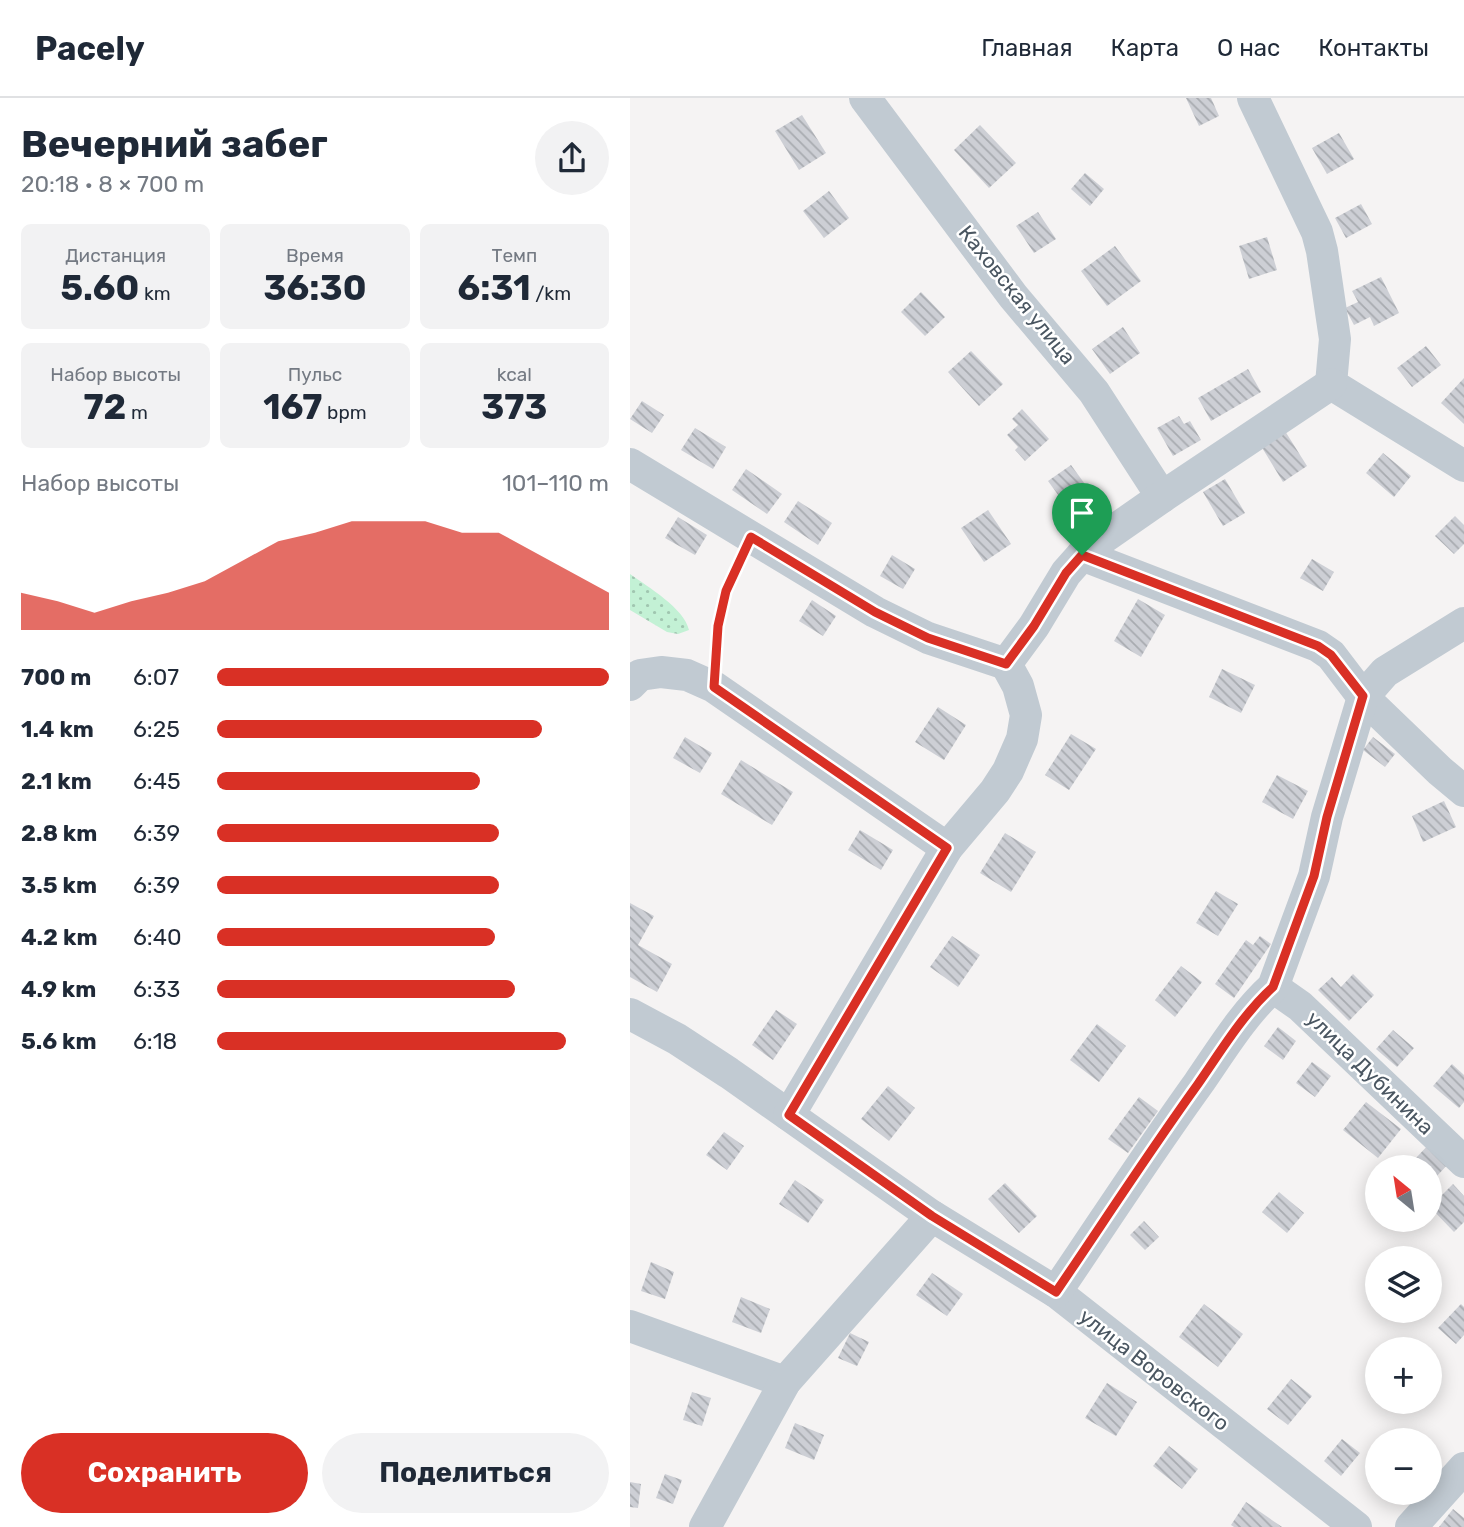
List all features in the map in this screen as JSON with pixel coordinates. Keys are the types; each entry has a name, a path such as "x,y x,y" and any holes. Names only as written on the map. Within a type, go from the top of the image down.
{"street":[{"name":"Каховская улица","path":"865,98 1021,307 1082,376 1162,497"},
{"path":"1253,98 1320,242 1335,339 1331,384"},
{"path":"1006,664 1034,626 1066,573 1082,555 1162,497 1331,384"},
{"path":"1331,384 1464,466"},
{"path":"630,464 886,617 928,638 1006,664 1018,686 1026,715 1022,739 1008,771 995,791 947,848 789,1115"},
{"path":"1082,555 1318,646 1331,655 1363,696 1464,791"},
{"path":"1056,1292 1226,1044 1259,1000 1273,987 1314,876 1327,817 1363,696 1385,672 1464,623"},
{"path":"630,685 640,675 661,672 687,675 714,687 947,848"},
{"name":"улица Дубинина","path":"1273,987 1300,1006 1464,1162"},
{"name":"улица Воровского","path":"630,1014 677,1039 932,1216 1056,1292 1356,1527"},
{"path":"705,1527 785,1381 932,1216"},
{"path":"630,1326 785,1381"},
{"path":"1411,1527 1464,1468"}],"path":[{"path":"714,687 718,626 726,591 751,537"}],"green space":[{"path":"630,574 673,606 689,630 678,634 667,632 630,610"}],"building":[{"path":"1186,98 1211,98 1219,116 1199,126"},
{"path":"802,115 826,153 799,170 775,131"},
{"path":"980,125 1016,163 989,188 954,150"},
{"path":"1339,133 1354,159 1327,174 1312,148"},
{"path":"1085,173 1104,189 1090,206 1071,189"},
{"path":"829,191 849,218 824,238 803,211"},
{"path":"1361,204 1372,224 1346,238 1335,218"},
{"path":"1038,212 1056,239 1034,253 1016,226"},
{"path":"1267,237 1277,270 1249,279 1239,246"},
{"path":"1115,246 1141,281 1107,306 1081,271"},
{"path":"1381,277 1399,313 1374,326 1370,317 1354,325 1345,308 1358,302 1352,291"},
{"path":"921,292 945,317 925,336 901,312"},
{"path":"1123,327 1140,353 1110,374 1092,349"},
{"path":"1426,346 1441,365 1412,387 1397,368"},
{"path":"971,351 1003,384 979,406 948,372"},
{"path":"1248,369 1261,392 1211,421 1198,398"},
{"path":"1464,378 1464,424 1441,403"},
{"path":"642,401 664,415 652,433 630,419"},
{"path":"1022,409 1049,439 1025,461 1015,450 1018,447 1007,435 1018,425 1012,419"},
{"path":"1179,416 1184,424 1190,421 1201,440 1173,456 1157,428"},
{"path":"695,428 726,447 713,469 681,450"},
{"path":"1285,431 1307,466 1283,482 1261,446"},
{"path":"1383,453 1411,476 1394,497 1366,473"},
{"path":"1071,465 1090,491 1067,507 1048,481"},
{"path":"746,469 782,494 767,514 732,490"},
{"path":"1225,479 1245,513 1223,526 1203,492"},
{"path":"798,501 832,523 818,545 784,522"},
{"path":"988,510 1011,544 984,562 961,528"},
{"path":"1455,516 1464,525 1464,544 1454,554 1435,536"},
{"path":"678,517 707,535 695,555 665,538"},
{"path":"892,555 915,569 903,589 880,576"},
{"path":"1312,559 1334,572 1323,591 1300,578"},
{"path":"1138,599 1165,615 1141,657 1114,641"},
{"path":"812,600 836,616 823,636 799,621"},
{"path":"1222,669 1255,685 1241,713 1209,697"},
{"path":"938,707 966,725 944,760 915,742"},
{"path":"1071,734 1096,749 1069,790 1045,775"},
{"path":"685,737 712,753 700,773 673,758"},
{"path":"1373,737 1395,754 1385,767 1363,750"},
{"path":"741,760 793,792 772,825 721,794"},
{"path":"1277,775 1308,791 1293,819 1262,802"},
{"path":"1444,801 1456,827 1423,842 1412,816"},
{"path":"860,830 893,850 881,870 848,850"},
{"path":"1005,833 1036,852 1011,892 980,873"},
{"path":"1216,891 1238,904 1218,936 1196,923"},
{"path":"630,903 654,916 638,945 672,964 657,992 630,977"},
{"path":"952,936 980,955 958,987 930,967"},
{"path":"1260,936 1271,944 1234,998 1215,984 1246,940 1253,945"},
{"path":"1181,966 1202,982 1175,1017 1155,1000"},
{"path":"1353,974 1374,995 1349,1021 1318,990 1332,977 1341,987"},
{"path":"776,1010 797,1024 773,1060 752,1045"},
{"path":"1097,1024 1126,1046 1099,1082 1070,1060"},
{"path":"1278,1027 1296,1041 1283,1060 1264,1046"},
{"path":"1393,1030 1414,1048 1397,1067 1376,1049"},
{"path":"1312,1062 1331,1076 1315,1097 1296,1083"},
{"path":"1452,1064 1464,1075 1464,1102 1459,1108 1433,1086"},
{"path":"888,1086 915,1108 889,1141 861,1119"},
{"path":"1139,1097 1158,1111 1128,1153 1108,1139"},
{"path":"1366,1102 1401,1129 1380,1155 1374,1155 1343,1130"},
{"path":"724,1132 744,1146 727,1170 706,1155"},
{"path":"1430,1143 1450,1162 1442,1171 1442,1155 1419,1155"},
{"path":"795,1180 824,1200 808,1223 779,1204"},
{"path":"1005,1183 1037,1216 1019,1233 988,1199"},
{"path":"1453,1184 1464,1196 1464,1222 1454,1232 1442,1220 1442,1195"},
{"path":"1279,1192 1304,1213 1287,1233 1262,1212"},
{"path":"1144,1221 1159,1237 1145,1250 1130,1235"},
{"path":"651,1262 674,1272 665,1299 641,1291"},
{"path":"932,1273 963,1294 947,1316 916,1295"},
{"path":"741,1297 770,1309 761,1333 732,1322"},
{"path":"1204,1304 1243,1334 1218,1367 1179,1337"},
{"path":"1461,1304 1464,1307 1464,1335 1456,1344 1438,1328"},
{"path":"850,1333 869,1342 857,1366 838,1358"},
{"path":"1291,1379 1312,1396 1288,1425 1267,1409"},
{"path":"1107,1383 1137,1402 1116,1436 1085,1418"},
{"path":"692,1392 711,1398 702,1426 683,1420"},
{"path":"795,1423 824,1435 814,1460 785,1448"},
{"path":"1342,1439 1360,1453 1341,1476 1324,1461"},
{"path":"1169,1446 1198,1469 1182,1489 1153,1466"},
{"path":"665,1474 682,1480 673,1504 656,1498"},
{"path":"630,1482 641,1484 638,1508 630,1507"},
{"path":"1246,1502 1282,1527 1231,1525"},
{"path":"1453,1509 1464,1518 1464,1527 1439,1527"}],"route":[{"path":"751,537 875,612 928,638 1006,664 1034,626 1066,573 1082,555 1318,646 1331,655 1363,696 1327,817 1314,876 1273,987 1240,1024 1182,1105 1056,1292 932,1216 789,1115 947,848 714,687 718,626 726,591 751,537"}]}
